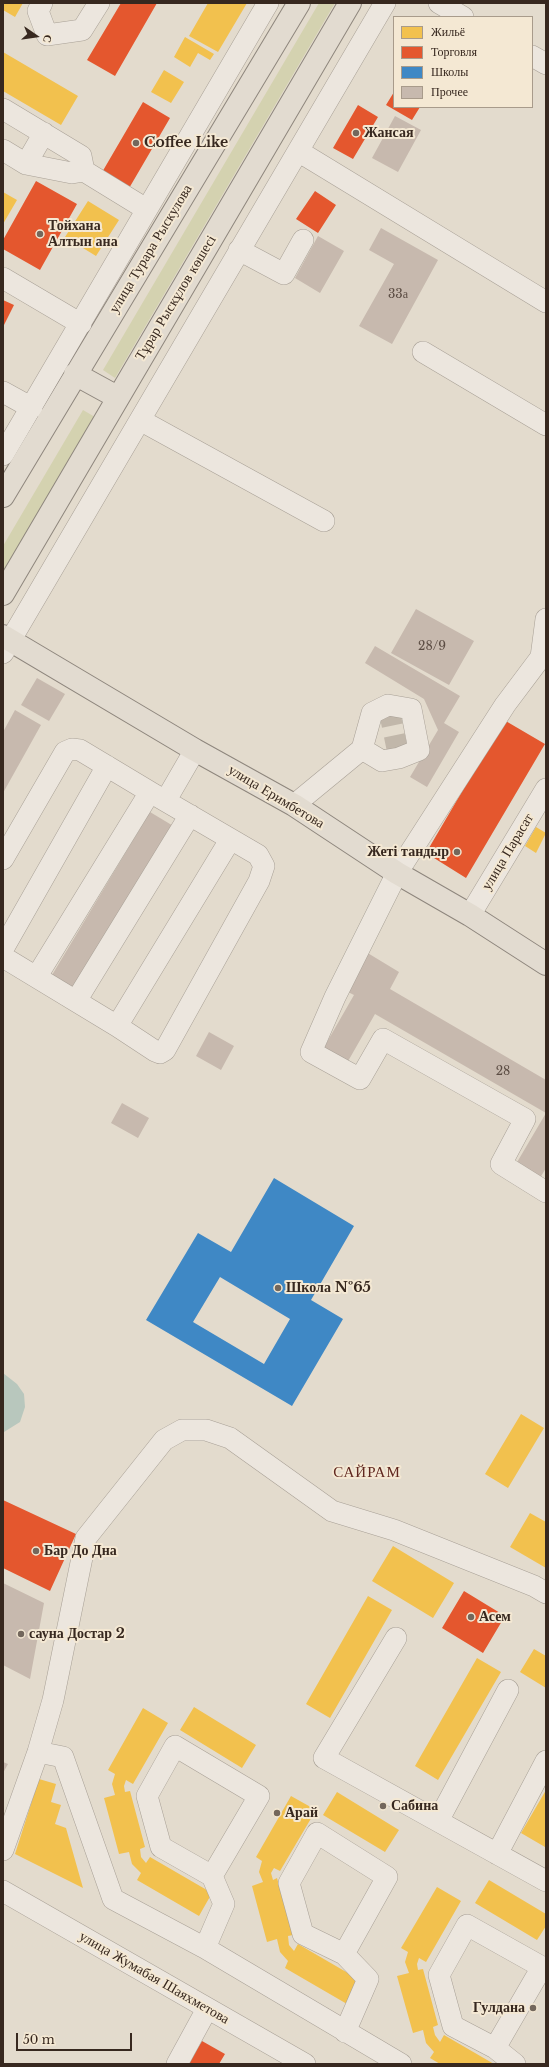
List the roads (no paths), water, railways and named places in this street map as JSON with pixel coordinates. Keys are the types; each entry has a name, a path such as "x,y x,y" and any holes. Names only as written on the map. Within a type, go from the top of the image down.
{"main road":[{"name":"улица Турара Рыскулова","path":"6,491 299,3"},
{"name":"Тұрар Рыскұлов көшесі","path":"3,594 117,397 350,3"},
{"path":"75,374 117,397"},
{"name":"улица Еримбетова","path":"6,643 294,805 397,873 470,916 546,964"}],"street":[{"path":"42,3 38,11 46,35 82,30 99,3"},
{"path":"3,455 28,415 146,209 268,3"},
{"path":"6,643 140,420 385,3"},
{"path":"439,3 461,16"},
{"path":"533,57 546,64"},
{"path":"3,109 81,156 84,171"},
{"path":"26,164 44,133"},
{"path":"3,150 26,164 72,174 84,171 146,209"},
{"path":"298,151 546,302"},
{"path":"240,250 284,274 303,240"},
{"path":"3,278 81,324"},
{"path":"422,352 546,425"},
{"path":"3,392 28,415"},
{"path":"6,491 28,415"},
{"path":"140,420 324,521"},
{"path":"546,619 541,657 504,705 397,873 335,997 311,1052 360,1079 383,1039 525,1119 501,1164 546,1192"},
{"path":"3,859 65,752 72,749 80,750 230,840 258,855 264,866 259,881 165,1050 160,1053 154,1051 37,976 3,957"},
{"path":"294,805 362,749"},
{"path":"37,976 158,796 194,750"},
{"path":"3,949 107,766"},
{"name":"улица Парасат","path":"470,916 546,789"},
{"path":"76,1001 190,815"},
{"path":"117,1026 230,840"},
{"path":"3,1850 38,1752 53,1700 86,1538 164,1440 182,1430 206,1430 230,1438 332,1511 394,1530 534,1586 546,1594"},
{"path":"396,1638 324,1758 546,1881"},
{"path":"438,1821 508,1690"},
{"path":"205,1948 224,1904 212,1876 161,1847 147,1796 175,1746 259,1796 212,1876"},
{"path":"38,1752 63,1758 113,1899 205,1948 401,2064"},
{"path":"497,1854 546,1761"},
{"path":"344,1954 387,1877 317,1833 289,1882 303,1934 344,1954 368,1978 345,2032"},
{"name":"улица Жумабая Шаяхметова","path":"3,1891 305,2064"},
{"path":"495,2048 544,1964 467,1925 439,1975 453,2026 495,2048 515,2064"},
{"path":"177,2064 207,2009"}],"tunnel":[{"path":"388,705 399,758"}],"place":[{"name":"Жансая","path":"356,133"},
{"name":"Coffee Like","path":"136,143"},
{"name":"Тойхана Алтын ана","path":"40,234"},
{"name":"Жеті тандыр","path":"457,852"},
{"name":"Школа №65","path":"278,1288"},
{"name":"Бар До Дна","path":"36,1551"},
{"name":"Асем","path":"471,1617"},
{"name":"сауна Достар 2","path":"21,1634"},
{"name":"Сабина","path":"383,1806"},
{"name":"Арай","path":"277,1813"},
{"name":"Гулдана","path":"533,2008"}],"district":[{"name":"САЙРАМ","path":"367,1473"}]}
